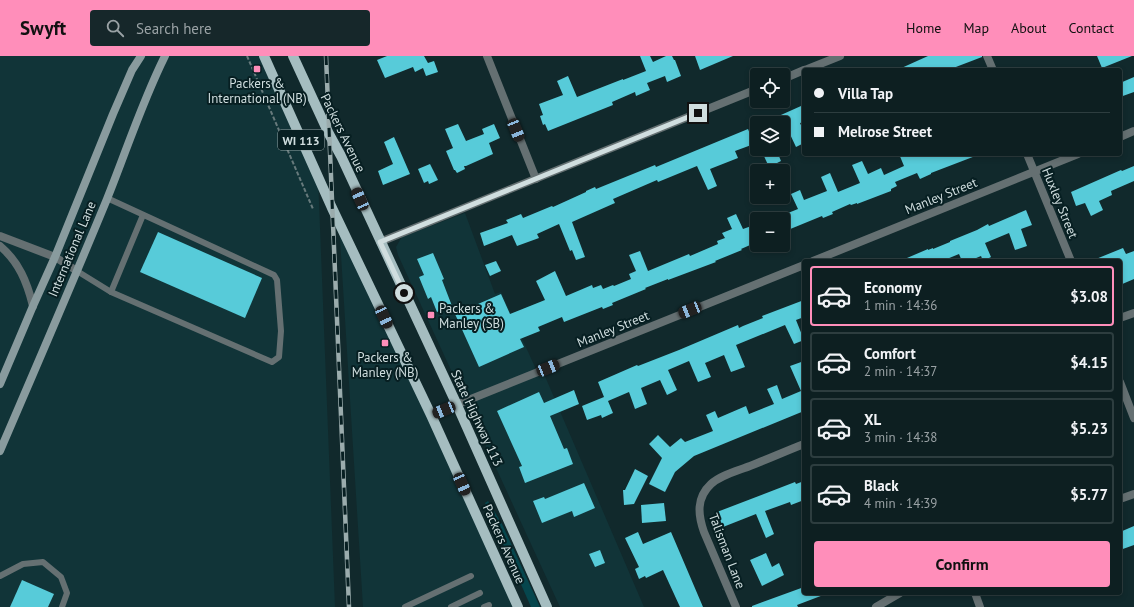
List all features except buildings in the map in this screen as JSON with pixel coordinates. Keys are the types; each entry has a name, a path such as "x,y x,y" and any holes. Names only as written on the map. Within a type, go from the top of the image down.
{"main road":[{"path":"132,70 135,56"},
{"name":"International Lane","path":"0,384 132,70 141,56"},
{"name":"International Lane","path":"0,451 77,271 154,78 165,56"},
{"name":"Packers Avenue","path":"264,56 329,202 431,415 518,607"},
{"name":"Packers Avenue","path":"293,56 380,242"},
{"name":"State Highway 113","path":"380,242 457,405 548,607"}],"street":[{"path":"487,56 536,179"},
{"path":"810,68 840,56"},
{"path":"987,56 992,68"},
{"path":"790,76 802,71"},
{"path":"380,242 750,93"},
{"path":"1122,136 1134,131"},
{"name":"Huxley Street","path":"1028,156 1070,259"},
{"name":"Manley Street","path":"818,259 1073,156"},
{"path":"0,236 54,258 77,271"},
{"path":"0,246 20,269 28,287 32,306"},
{"name":"Manley Street","path":"431,415 802,265"},
{"path":"1122,317 1134,312"},
{"path":"1122,387 1134,418"},
{"name":"Talisman Lane","path":"736,607 700,520 699,508 704,494 711,484 724,476 802,445"},
{"path":"1122,499 1134,494"},
{"path":"876,607 897,595"},
{"path":"975,595 980,607"}],"lane":[{"path":"77,271 111,292 272,362 279,357 281,331 277,280 274,275 107,198"},
{"path":"111,292 143,215"},
{"path":"0,576 23,564 43,562 61,577 67,593 62,607"},
{"path":"405,607 471,576"},
{"path":"451,607 480,593"}],"path":[{"path":"248,56 313,209"}],"shaded area":[{"path":"0,56 264,56 318,177 335,607 0,607"},
{"path":"465,213 495,294 501,292 539,376 544,374 644,607 560,607 398,255 396,247 402,237"},
{"path":"339,223 518,607 363,607"},
{"path":"488,501 502,524 540,607 531,607 485,503"}],"railway":[{"path":"326,56 349,607"}],"place":[{"name":"Packers & International (NB)","path":"257,69"},
{"name":"Packers & Manley (SB)","path":"431,315"},
{"name":"Packers & Manley (NB)","path":"385,343"}],"route":[{"path":"404,293 380,242 698,113"}]}
